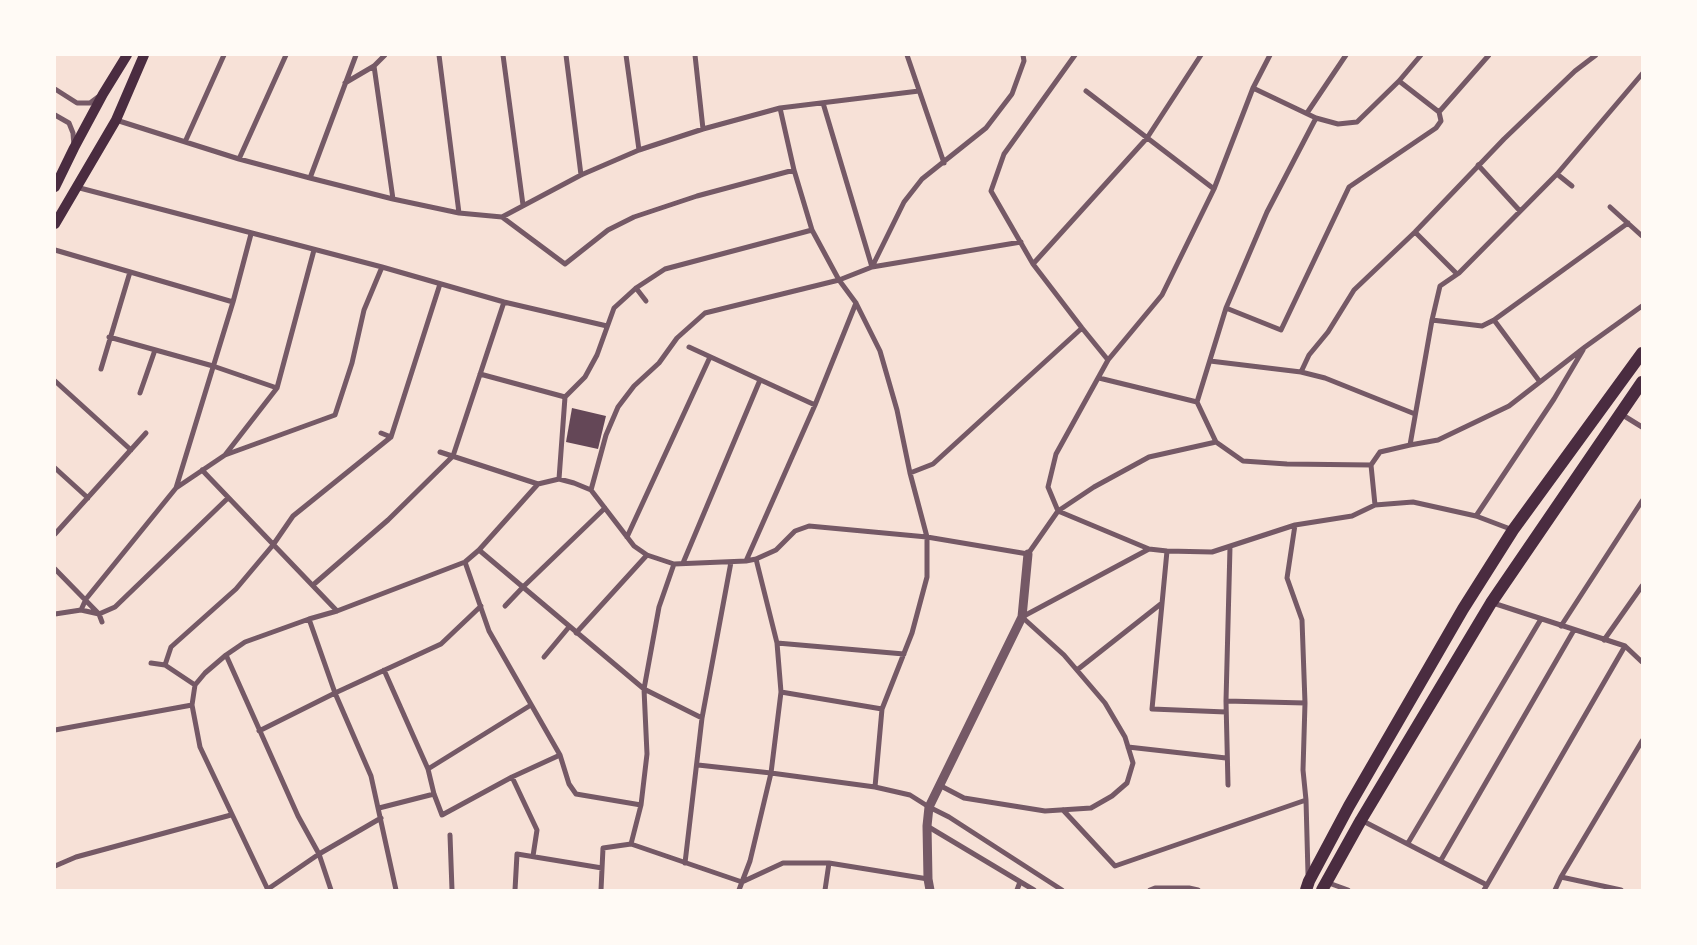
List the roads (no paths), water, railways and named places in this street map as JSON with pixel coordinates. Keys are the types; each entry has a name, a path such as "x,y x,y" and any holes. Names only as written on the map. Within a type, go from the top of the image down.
{"main road":[{"path":"55,187 103,94 127,55"},
{"path":"55,224 116,120 144,55"},
{"path":"1307,885 1349,806 1438,652 1513,530 1642,353"},
{"path":"1324,886 1361,820 1491,603 1642,382"}],"street":[{"path":"185,142 224,55"},
{"path":"239,159 286,55"},
{"path":"310,178 356,55"},
{"path":"345,84 374,66 385,55"},
{"path":"439,55 459,213"},
{"path":"503,55 523,205"},
{"path":"566,55 581,175"},
{"path":"626,55 639,150"},
{"path":"695,55 702,129"},
{"path":"907,55 944,163"},
{"path":"872,267 904,202 922,179 986,128 1012,94 1024,61 1023,55"},
{"path":"1074,55 1004,154 991,191 1034,264 1108,360"},
{"path":"1034,264 1147,138 1201,55"},
{"path":"1270,55 1254,88 1214,189 1162,295 1108,360 1056,454 1048,487 1058,511 1149,549 1168,551 1212,552 1295,525 1352,516 1375,505 1413,502 1476,516 1513,530"},
{"path":"1307,113 1346,55"},
{"path":"1254,88 1316,118 1338,124 1357,122 1399,81 1421,55"},
{"path":"1439,112 1489,55"},
{"path":"1301,372 1309,354 1328,332 1354,290 1415,232 1504,138 1575,71 1596,55"},
{"path":"374,66 393,199"},
{"path":"1410,444 1432,320 1440,286 1457,274 1557,174 1642,74"},
{"path":"1226,308 1281,330 1349,188 1436,128 1441,121 1439,112 1399,81"},
{"path":"55,89 77,103 90,103 103,94"},
{"path":"502,217 581,175 639,150 702,129 780,108 919,91"},
{"path":"1086,91 1214,189"},
{"path":"823,104 872,267"},
{"path":"780,108 794,170 812,230 839,280 856,303 880,351 927,537 927,577 912,633 882,709 875,788"},
{"path":"55,115 69,124 73,133 74,148"},
{"path":"1316,118 1267,212 1226,308 1197,402 1216,442 1243,461 1287,464 1370,464"},
{"path":"116,120 239,159 393,199 459,213 502,217 566,264 608,230 634,217 696,196 794,170"},
{"path":"1478,165 1520,212"},
{"path":"1557,174 1572,186"},
{"path":"76,187 382,267 504,302 607,326"},
{"path":"1610,207 1642,236"},
{"path":"1432,320 1482,326 1494,320 1628,223"},
{"path":"559,479 564,397 585,377 597,355 614,308 636,288 665,269 812,230"},
{"path":"1415,232 1457,274"},
{"path":"176,488 251,234"},
{"path":"591,490 606,435 618,407 634,386 658,363 677,338 706,313 839,280 872,267 1021,242"},
{"path":"55,250 232,302"},
{"path":"225,455 277,388 314,250"},
{"path":"81,610 86,599 176,488 225,455 335,415 352,364 364,310 382,267"},
{"path":"101,369 109,337 130,272"},
{"path":"165,665 171,647 236,589 273,545 293,516 391,436 440,284"},
{"path":"636,288 646,301"},
{"path":"312,585 388,520 453,456 504,302"},
{"path":"746,561 815,405 856,303"},
{"path":"1375,505 1370,464 1380,452 1410,444 1438,440 1509,406 1584,347 1642,306"},
{"path":"1494,320 1540,382"},
{"path":"910,473 933,464 1082,328"},
{"path":"109,337 213,366 277,388"},
{"path":"690,347 815,405"},
{"path":"1476,516 1558,392 1584,347"},
{"path":"140,393 155,350"},
{"path":"627,537 710,357"},
{"path":"1210,361 1301,372 1325,378 1415,414"},
{"path":"480,374 564,397"},
{"path":"1099,378 1197,402"},
{"path":"55,380 131,450"},
{"path":"683,563 760,380"},
{"path":"1620,414 1642,427"},
{"path":"55,534 146,433"},
{"path":"381,433 391,436"},
{"path":"930,890 927,826 929,807 1022,618 1028,554 1058,511 1094,487 1149,457 1216,442"},
{"path":"440,452 538,484 559,479 574,482 591,490 634,546 647,555 674,564 732,562 756,559 776,550 796,532 809,526 927,537 1028,554"},
{"path":"55,468 88,498"},
{"path":"202,470 337,611"},
{"path":"381,818 319,854 268,890 200,748 192,705 195,685 205,673 245,642 337,611 466,562 538,484"},
{"path":"55,614 81,610 99,614 115,607 228,498"},
{"path":"1561,626 1642,501"},
{"path":"505,606 605,508"},
{"path":"1295,525 1287,578 1302,620 1305,703 1303,770 1306,800 1307,885"},
{"path":"1228,785 1226,700 1230,547"},
{"path":"1022,618 1149,549"},
{"path":"479,550 644,689 702,718"},
{"path":"1168,551 1152,709 1226,712"},
{"path":"576,633 647,555"},
{"path":"739,890 750,861 771,773 781,692 777,644 756,559"},
{"path":"466,562 489,631 560,755 569,784 576,794 641,805"},
{"path":"685,863 698,765 702,718 732,562"},
{"path":"631,844 641,805 647,754 644,689 659,607 674,564"},
{"path":"55,569 86,599 99,614 102,622"},
{"path":"1604,640 1642,586"},
{"path":"1077,670 1162,603"},
{"path":"1491,603 1625,646 1642,662"},
{"path":"259,730 441,644 481,606"},
{"path":"941,786 964,798 1045,811 1091,808 1112,796 1127,782 1133,763 1125,737 1105,703 1064,655 1022,618"},
{"path":"309,619 335,693 371,776 396,890"},
{"path":"1408,844 1541,619"},
{"path":"544,657 569,627"},
{"path":"1441,860 1574,630"},
{"path":"777,644 904,654"},
{"path":"1361,820 1441,860 1485,887 1625,646"},
{"path":"226,655 298,816 319,854 331,890"},
{"path":"151,663 165,665 195,685"},
{"path":"384,670 428,769 434,794 442,815 512,777 560,755"},
{"path":"781,692 882,709"},
{"path":"1226,700 1305,703"},
{"path":"55,730 192,705"},
{"path":"428,769 531,705"},
{"path":"1555,890 1642,741"},
{"path":"1128,747 1226,758"},
{"path":"698,765 771,773 910,795 1062,890"},
{"path":"512,777 537,830 533,856"},
{"path":"379,808 434,794"},
{"path":"1062,810 1114,866 1306,800"},
{"path":"55,866 76,857 231,815"},
{"path":"927,826 1034,890"},
{"path":"450,835 452,890"},
{"path":"601,890 603,848 631,844 742,882 783,863 829,863 928,879"},
{"path":"515,890 517,854 602,868"},
{"path":"825,890 829,863"},
{"path":"1561,877 1621,890"},
{"path":"1017,890 1020,882"},
{"path":"1324,886 1348,890"},
{"path":"1150,890 1155,888 1189,888 1198,890"}]}
